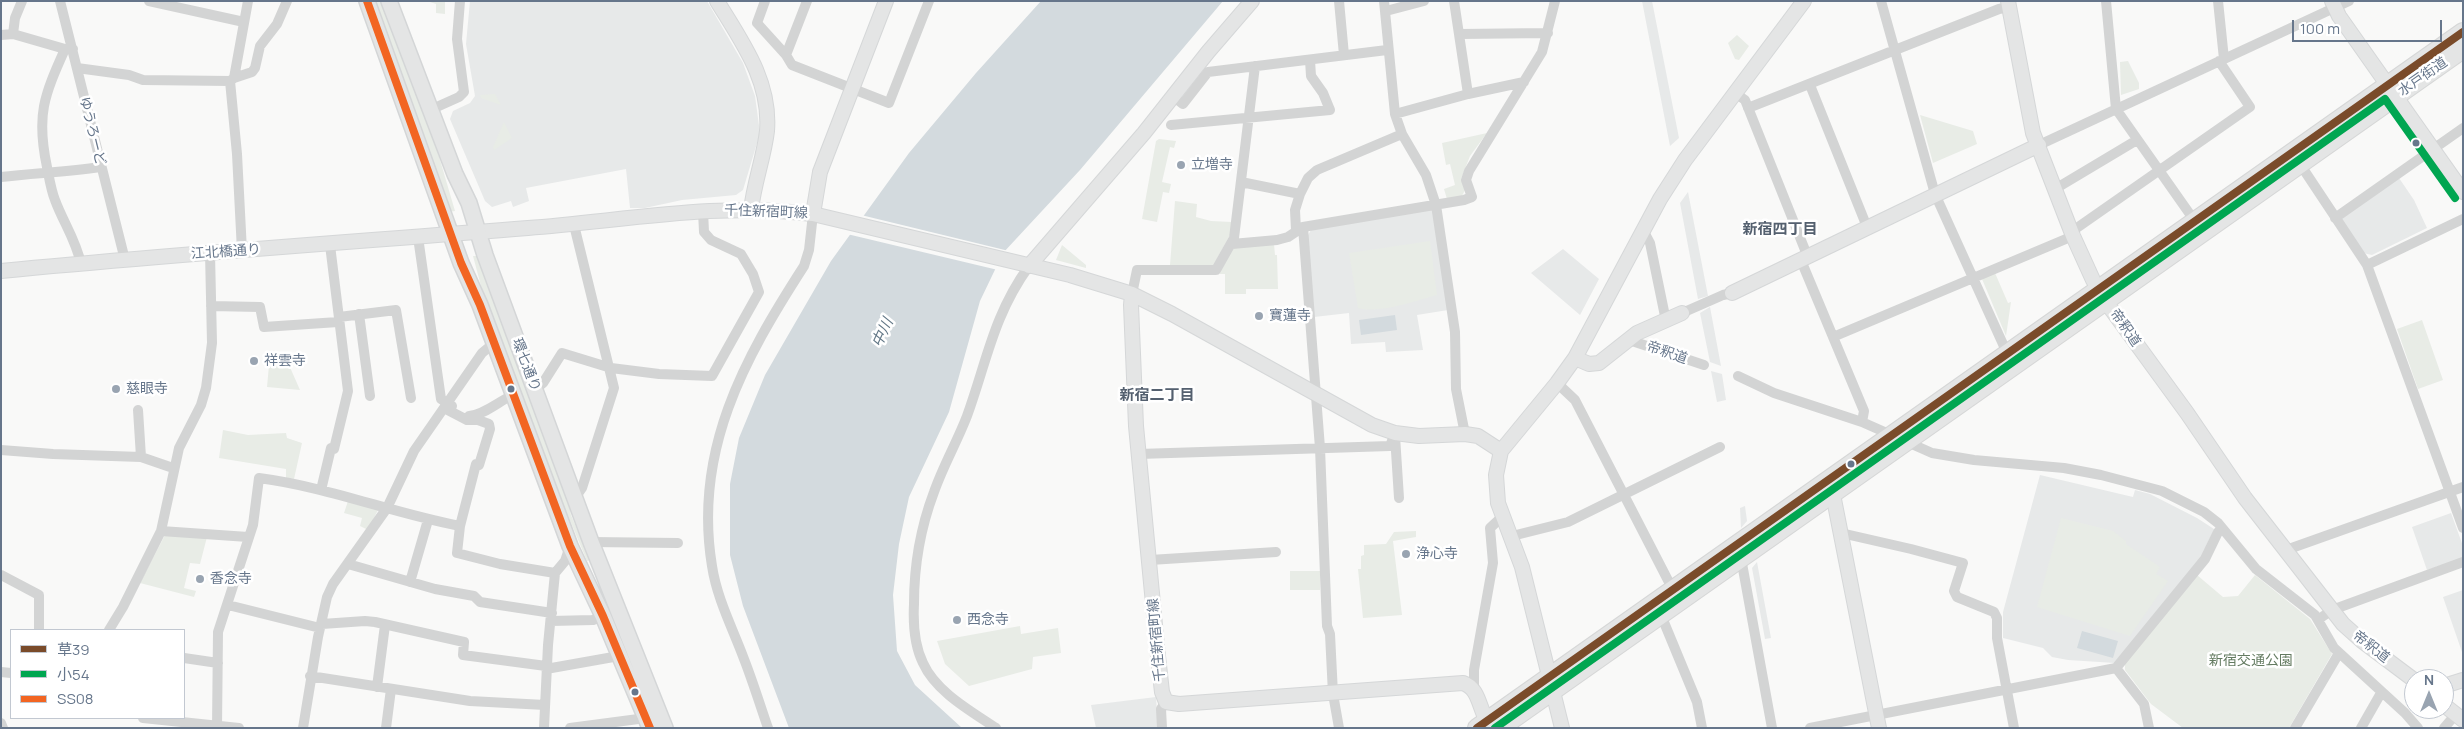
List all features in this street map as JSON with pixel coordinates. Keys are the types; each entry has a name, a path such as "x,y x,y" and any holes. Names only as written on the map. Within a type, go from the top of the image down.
{"highway":[{"name":"水戸街道","path":"1488,725 1661,615 1734,555 1831,486 1891,435 2007,353 2102,295 2300,164 2463,32"},
{"name":"水戸街道","path":"1831,486 1908,441 2102,295 2194,220 2391,91 2463,49"},
{"name":"水戸街道","path":"1550,684 1673,590 1734,555"}],"main road":[{"name":"環七通り","path":"366,1 472,291 480,305 570,546 604,616 648,723"},
{"name":"環七通り","path":"389,1 430,110 469,203 591,542 665,728"}],"street":[{"path":"13,34 15,18 22,1"},
{"name":"ゆうろーど","path":"60,1 69,49 77,68 100,167 125,260"},
{"path":"149,1 244,22"},
{"path":"242,251 232,79 248,1"},
{"path":"77,68 129,75 143,80 232,79 252,72 255,68 260,46 277,24 287,1"},
{"path":"430,110 459,97 464,92 457,39 460,1"},
{"path":"717,1 755,65 766,101 767,131 751,210"},
{"path":"765,1 757,23 786,55 792,65 888,103 929,1"},
{"path":"786,55 807,1"},
{"path":"768,728 720,596 712,567 708,520 709,483 716,442 729,402 751,356 804,266 809,250 820,172 886,1"},
{"path":"996,728 942,688 923,664 915,635 916,569 928,506 966,418 988,344 1025,265 1173,96 1252,1"},
{"path":"1339,1 1344,56"},
{"path":"1424,1 1385,6 1387,50 1395,114 1402,134 1426,175 1436,205 1454,332 1456,389 1465,434"},
{"path":"1454,1 1468,94"},
{"path":"1232,244 1277,240 1288,237 1300,229 1472,197 1466,180 1469,171 1542,52 1555,1"},
{"path":"1562,728 1528,589 1512,536 1498,503 1496,475 1501,451 1575,358 1643,230 1680,167 1804,1"},
{"path":"1881,1 1935,194 2007,353"},
{"path":"2106,1 2116,109 2194,220"},
{"path":"1833,337 1973,279 2072,234 2250,107 2222,60 2218,1"},
{"path":"1575,358 1589,364 1599,363 1637,333 1722,295 1732,293 2038,145 2222,60 2332,5 2348,1"},
{"path":"1748,108 1810,85 2010,3"},
{"name":"帝釈道","path":"2010,3 2025,97 2033,132 2072,234 2102,295 2187,412 2247,502 2332,610 2362,641 2404,672"},
{"path":"2332,5 2463,192"},
{"path":"1460,34 1548,33"},
{"path":"1,35 13,34 69,49 54,70 43,105 42,146 55,200 78,249 81,264"},
{"path":"1173,96 1183,104 1208,72 1387,50"},
{"path":"1171,125 1330,110 1323,93 1311,76 1310,60"},
{"path":"1132,294 1137,270 1216,270 1232,244 1255,66"},
{"path":"1395,114 1468,94 1524,82"},
{"path":"1810,85 1867,227"},
{"path":"1734,93 1745,100 1833,337 1864,411 1862,422"},
{"path":"2335,218 2463,128"},
{"path":"1339,728 1333,694 1330,634 1326,626 1320,448 1316,396 1300,229 1295,210 1308,178 1317,170 1402,134"},
{"path":"2055,189 2137,140"},
{"path":"2300,164 2367,264 2463,528"},
{"path":"1,177 79,171 100,167"},
{"path":"1241,182 1300,194"},
{"name":"千住新宿町線","path":"452,235 574,225 703,211 751,210 813,214 1094,282 1132,294 1172,314 1316,396 1372,425 1395,433 1419,436 1465,434 1478,436 1501,451"},
{"path":"536,389 543,384 562,353 611,368 659,374 712,376 722,362 759,292 753,274 741,254 711,240 704,232 703,211"},
{"path":"2367,264 2463,219"},
{"path":"574,225 611,368 614,388 582,488 575,498"},
{"path":"1643,230 1650,243 1666,321"},
{"name":"江北橋通り","path":"1,271 452,235"},
{"path":"418,237 441,399 446,406 467,420 478,420 490,424 479,465 476,464 460,526 457,553 500,564 555,573"},
{"path":"321,490 348,391 330,245"},
{"path":"109,629 123,607 161,530 173,468 179,448 201,405 206,388 212,343 210,253"},
{"name":"千住新宿町線","path":"1132,294 1133,372 1139,454 1160,674 1162,692 1166,702 1179,704 1463,683 1470,685 1474,691"},
{"path":"211,306 260,307 264,327 339,319 359,314 396,310 411,398"},
{"path":"359,314 370,396"},
{"name":"帝釈道","path":"1629,340 1704,365"},
{"path":"303,728 310,676 327,597 387,508 414,451 482,353 494,343"},
{"path":"1738,376 1774,393 1862,422 1932,453 1947,457 2064,468 2133,483 2174,497 2204,512 2223,529 2256,569 2306,605 2319,619 2339,653 2405,713 2418,728"},
{"path":"1557,383 1575,400 1673,590"},
{"path":"446,406 468,416 476,415 500,400 514,395"},
{"path":"138,410 141,457"},
{"path":"1139,454 1390,446 1395,433"},
{"path":"1395,433 1399,498"},
{"path":"1512,536 1568,522 1720,447"},
{"path":"1,450 141,457 173,468"},
{"path":"217,727 218,632 248,537 254,525 259,478 290,482 428,520 460,526"},
{"path":"1831,486 1878,721"},
{"path":"2286,550 2463,487"},
{"path":"1488,725 1474,691 1474,670 1492,563 1490,528 1503,516"},
{"path":"410,582 428,520"},
{"path":"1810,728 1878,721 2006,689 2116,668 2205,559 2218,532 2223,529"},
{"path":"161,530 248,537"},
{"path":"1841,533 1963,563 1954,591 1957,597 1994,612 1997,618 1997,638 2014,728"},
{"path":"591,542 678,543"},
{"path":"544,728 546,667 555,573 565,561 570,546"},
{"path":"1150,560 1276,552"},
{"path":"1734,555 1772,728"},
{"path":"2319,619 2332,610 2463,562"},
{"path":"348,564 410,582 474,596 480,602 551,617 593,620 604,616"},
{"path":"1,575 39,595 39,629"},
{"path":"228,605 321,626 365,621 464,642 463,655 546,667 619,656"},
{"path":"1661,615 1697,702 1702,728"},
{"path":"377,687 385,625"},
{"path":"2296,728 2339,653"},
{"path":"185,658 218,663"},
{"path":"2116,668 2144,704 2149,728"},
{"path":"310,676 470,702 545,705"},
{"path":"386,728 391,689"},
{"path":"2361,728 2381,693"},
{"path":"1162,728 1161,709 1166,702"},
{"path":"2444,728 2459,717"},
{"path":"151,719 239,728"},
{"path":"1,723 3,728"},
{"path":"570,728 648,723"}],"shaded area":[{"path":"470,1 707,1 743,63 755,96 760,133 743,190 736,195 682,200 645,208 630,208 626,169 526,188 529,201 513,207 511,201 492,207 485,201 450,119 453,111 470,103 475,96 466,44"},
{"path":"1642,1 1652,1 1679,138 1670,146"},
{"path":"2399,178 2414,200 2427,228 2372,255 2363,253 2339,219"},
{"path":"1688,192 1708,296 1698,299 1680,203"},
{"path":"1429,209 1433,211 1448,310 1417,315 1423,350 1386,352 1385,342 1351,344 1349,313 1314,317 1308,235 1311,230"},
{"path":"1563,249 1599,279 1580,315 1531,273"},
{"path":"1710,307 1721,366 1710,362 1700,313"},
{"path":"1711,371 1722,374 1726,400 1717,402"},
{"path":"2040,475 2133,497 2135,490 2150,494 2214,529 2200,559 2115,663 2052,657 2043,648 2003,638 2003,612"},
{"path":"1745,506 1747,521 1741,528 1740,508"},
{"path":"2451,513 2463,546 2463,558 2427,570 2412,527"},
{"path":"1757,562 1771,638 1765,639 1752,568"},
{"path":"2463,590 2463,655 2443,597"},
{"path":"1156,697 1158,728 1096,728 1091,705"}],"green space":[{"path":"375,1 383,1 428,119 455,211 449,212"},
{"path":"427,1 445,1 445,14 436,13 436,4"},
{"path":"1737,35 1749,46 1739,60 1735,59 1728,43"},
{"path":"2128,61 2139,83 2139,89 2121,95 2120,62"},
{"path":"495,94 501,105 481,98 480,95"},
{"path":"1920,115 1973,131 1977,144 1933,163"},
{"path":"504,122 512,138 494,150 493,147"},
{"path":"1487,133 1470,156 1461,179 1465,190 1462,196 1447,199 1444,189 1455,185 1450,164 1446,165 1442,143"},
{"path":"1159,139 1176,141 1174,148 1170,147 1162,182 1171,184 1169,193 1163,192 1157,222 1142,219 1156,141"},
{"path":"1175,201 1197,204 1196,217 1211,221 1232,222 1231,233 1212,268 1170,265"},
{"path":"1430,241 1437,295 1386,308 1358,308 1349,253"},
{"path":"1274,244 1275,255 1277,255 1278,289 1246,289 1246,294 1225,294 1225,274 1219,274 1234,247"},
{"path":"1062,245 1086,265 1086,268 1056,260"},
{"path":"473,256 479,256 568,498 571,515 590,560 587,561 532,430 520,390 481,286"},
{"path":"1995,273 2008,303 2011,302 2006,336 1982,279"},
{"path":"2422,320 2443,380 2418,389 2397,329"},
{"path":"269,365 289,365 300,390 267,387"},
{"path":"223,430 248,435 286,433 287,438 302,443 294,479 286,478 286,469 219,458"},
{"path":"348,501 378,510 368,530 360,526 362,518 344,513"},
{"path":"2061,518 2113,531 2126,541 2126,544 2160,567 2156,574 2168,581 2130,636 2037,607"},
{"path":"1416,531 1416,537 1393,541 1402,615 1363,618 1358,569 1361,569 1361,556 1364,555 1364,545 1386,544 1394,532"},
{"path":"165,535 207,537 200,564 190,563 184,588 196,591 194,597 140,583"},
{"path":"1290,571 1320,571 1320,590 1290,590"},
{"name":"新宿交通公園","path":"2197,575 2223,597 2238,596 2255,575 2310,619 2332,654 2289,728 2183,728 2151,704 2125,670 2125,664"},
{"path":"1020,626 1021,634 1058,628 1061,653 1033,657 1032,669 969,686 945,664 937,641"}],"water":[{"name":"中川","path":"1041,1 1223,1 1080,170 1003,253 980,301 949,412 909,497 899,544 893,595 897,651 915,685 962,728 789,728 743,606 730,555 730,484 739,438 765,375 831,261 909,153 976,73"},
{"path":"1395,315 1397,330 1361,335 1359,320"},
{"path":"2082,631 2118,641 2113,658 2077,648"}],"pier":[{"path":"861,215 1009,251 998,270 847,234"}],"transit line":[{"name":"SS08","path":"367,1 461,263 480,305 570,546 603,616 650,728"},
{"name":"草39","path":"1477,728 2463,32"},
{"name":"小54","path":"1495,728 2385,99 2455,198"}],"place":[{"name":"立増寺","path":"1181,165"},
{"name":"寶蓮寺","path":"1259,316"},
{"name":"祥雲寺","path":"254,361"},
{"name":"慈眼寺","path":"116,389"},
{"name":"浄心寺","path":"1406,554"},
{"name":"香念寺","path":"200,579"},
{"name":"西念寺","path":"957,620"}],"district":[{"name":"新宿四丁目","path":"1780,230"},
{"name":"新宿二丁目","path":"1157,396"}]}
